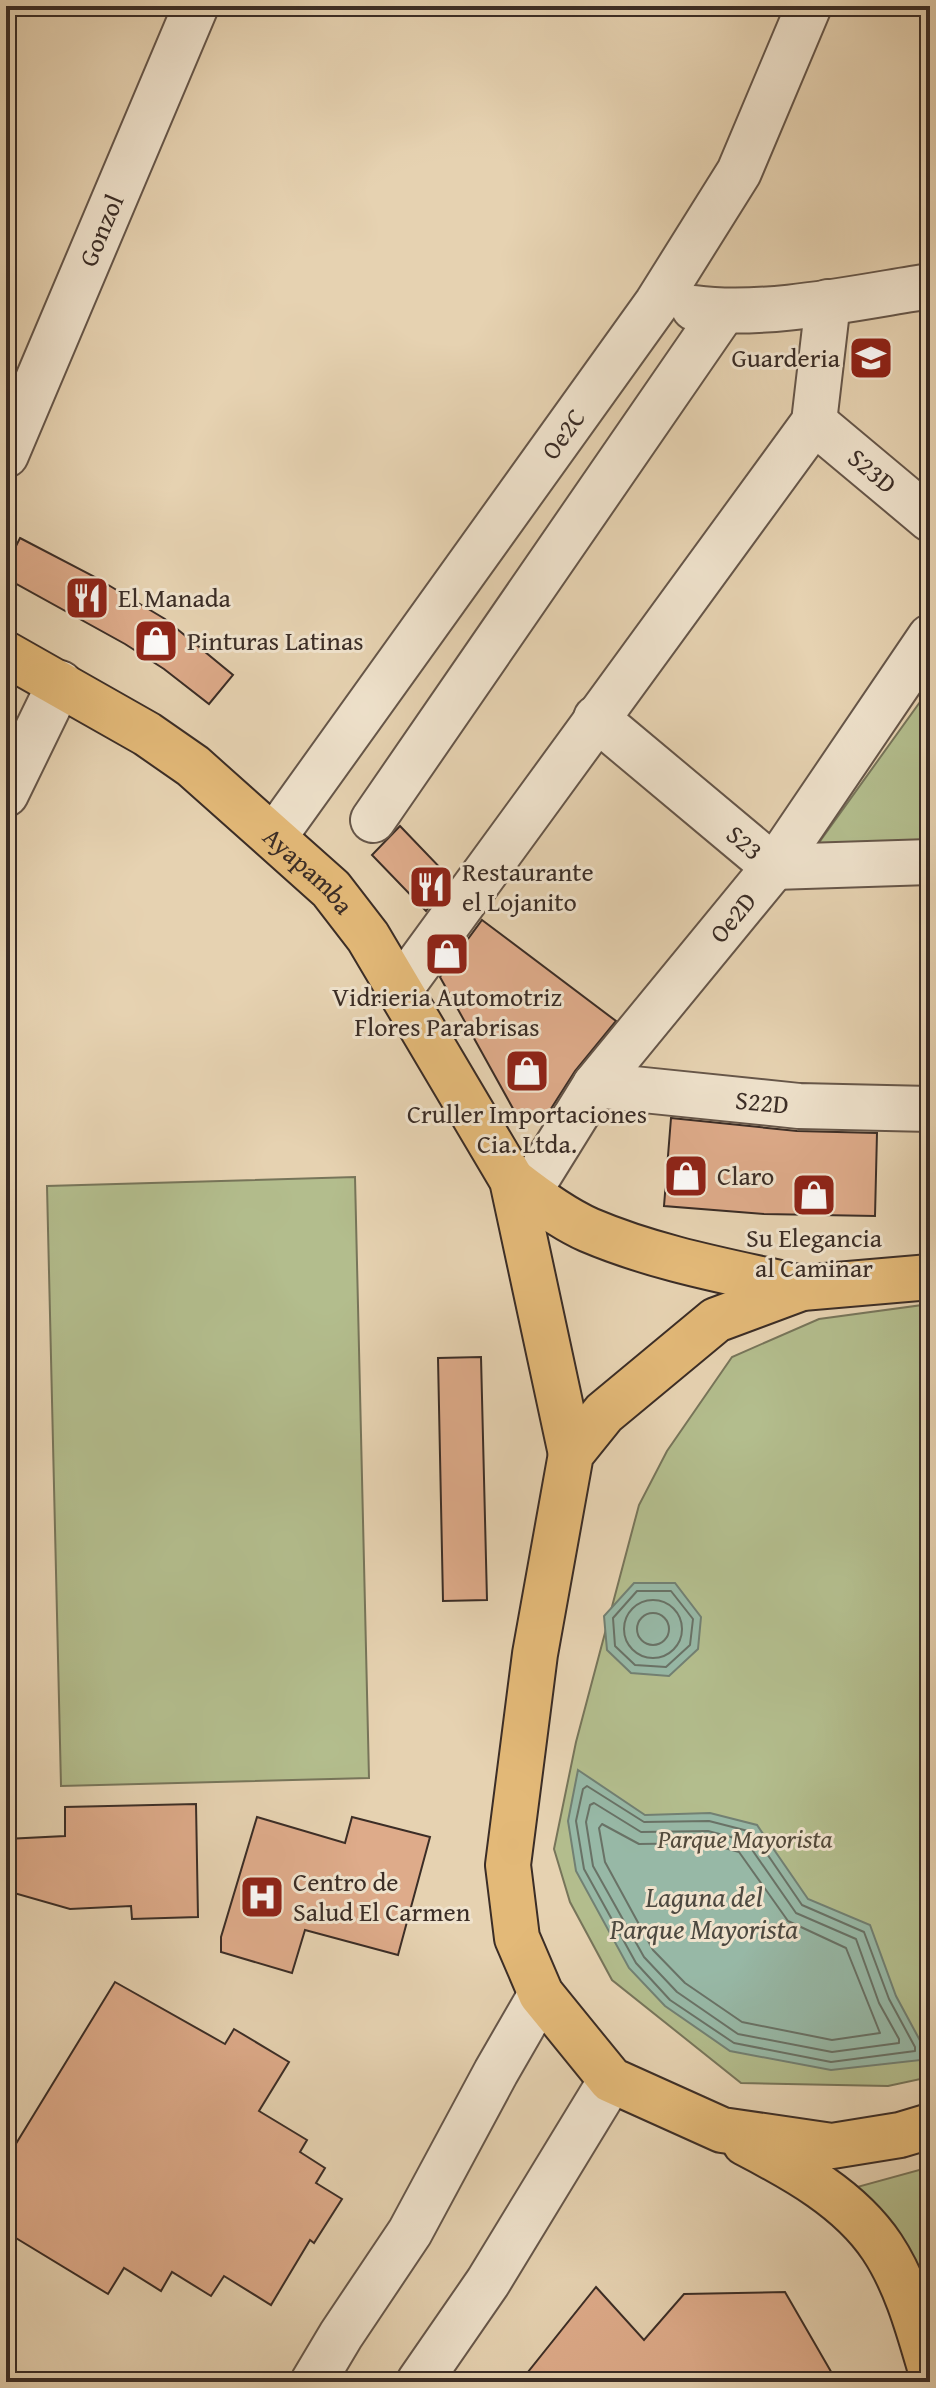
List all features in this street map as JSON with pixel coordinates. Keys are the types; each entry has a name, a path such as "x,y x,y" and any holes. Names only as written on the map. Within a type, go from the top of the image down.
{"main road":[{"name":"Ayapamba","path":"6,654 147,734 193,766 331,889 368,937 520,1186 571,1454"},
{"name":"Ayapamba","path":"520,1186 586,1229 616,1240 677,1260 802,1288"},
{"path":"928,1276 802,1288 716,1320 604,1413 571,1454 535,1654 508,1865 517,1938 541,1994 611,2080 722,2130 816,2183 862,2223 882,2247 902,2283 930,2368"},
{"path":"722,2130 832,2146 900,2135 930,2126"}],"street":[{"name":"Gonzol","path":"6,455 196,6"},
{"name":"Oe2C","path":"274,837 657,303 739,172 809,6"},
{"path":"657,303 723,312 828,302 930,286"},
{"path":"401,988 814,422 828,302"},
{"path":"373,820 723,312"},
{"name":"S23D","path":"814,422 930,519"},
{"name":"Oe2D","path":"520,1186 595,1085 774,867 930,637"},
{"path":"6,794 60,683"},
{"name":"S23","path":"596,718 774,867 930,862"},
{"name":"S22D","path":"595,1085 799,1106 930,1109"},
{"path":"313,2382 410,2232 541,1994"},
{"path":"419,2382 488,2282 611,2080"}],"green space":[{"path":"930,688 930,857 818,844"},
{"path":"355,1177 369,1778 61,1786 47,1186"},
{"name":"Parque Mayorista","path":"930,1304 930,2077 888,2086 741,2083 612,1980 570,1902 554,1849 576,1742 639,1505 667,1451 732,1357 819,1319"},
{"path":"930,2167 930,2311 857,2187"}],"water":[{"path":"634,1583 675,1583 701,1617 698,1649 669,1676 631,1673 607,1650 604,1616"},
{"name":"Laguna del Parque Mayorista","path":"578,1770 645,1815 710,1813 757,1825 808,1899 870,1925 896,1996 930,2059 831,2070 730,2051 665,2006 629,1968 576,1871 568,1821"}],"building":[{"path":"20,538 95,577 165,619 233,675 209,704 125,644 13,582 7,564"},
{"path":"400,826 450,878 426,911 372,855"},
{"path":"482,920 616,1021 575,1071 545,1118 521,1123 440,977"},
{"path":"671,1118 797,1131 877,1133 875,1216 764,1214 664,1206"},
{"path":"481,1357 487,1600 443,1601 438,1358"},
{"path":"196,1804 198,1917 132,1919 131,1906 70,1909 7,1891 6,1839 65,1836 65,1807"},
{"path":"257,1817 345,1843 352,1817 430,1837 398,1955 305,1930 292,1973 221,1952 221,1937"},
{"path":"115,1982 225,2044 234,2029 289,2062 259,2111 307,2140 300,2152 325,2168 316,2183 342,2199 314,2243 310,2240 271,2305 224,2276 211,2296 172,2272 161,2291 124,2268 108,2294 6,2232 6,2160"},
{"path":"596,2287 644,2340 684,2294 785,2292 837,2382 520,2382"}],"place":[{"name":"Guarderia","path":"871,358"},
{"name":"El Manada","path":"87,598"},
{"name":"Pinturas Latinas","path":"156,641"},
{"name":"Restaurante el Lojanito","path":"431,887"},
{"name":"Vidrieria Automotriz Flores Parabrisas","path":"447,954"},
{"name":"Cruller Importaciones Cia. Ltda.","path":"527,1071"},
{"name":"Claro","path":"686,1176"},
{"name":"Su Elegancia al Caminar","path":"814,1195"},
{"name":"Centro de Salud El Carmen","path":"262,1897"}]}
